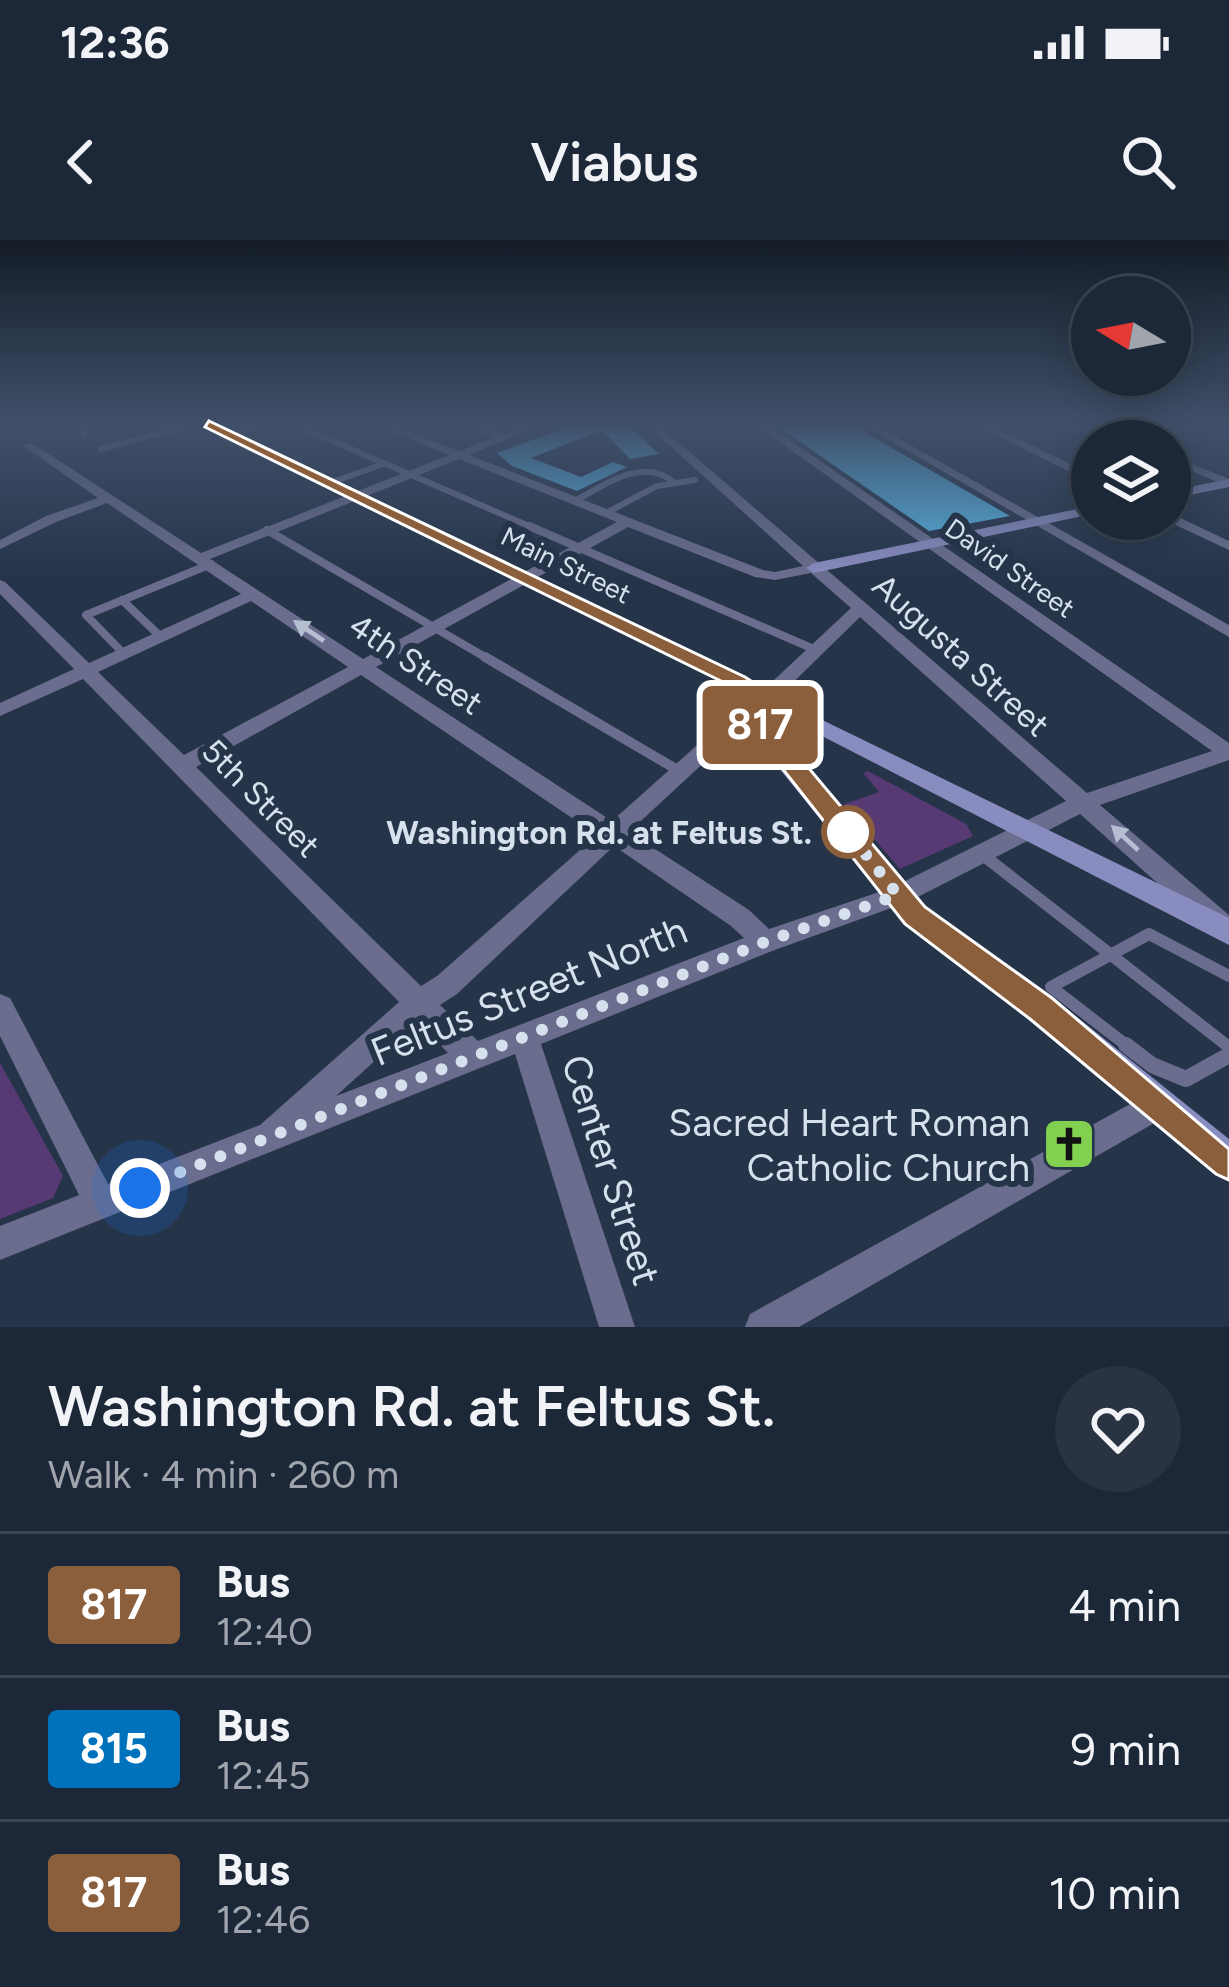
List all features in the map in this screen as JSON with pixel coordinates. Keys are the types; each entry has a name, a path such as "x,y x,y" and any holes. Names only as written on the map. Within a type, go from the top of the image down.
{"main road":[{"name":"Main Street","path":"307,476 738,681 762,712"},
{"name":"Main Street","path":"312,476 350,497"},
{"path":"1191,490 1229,483"},
{"path":"814,568 1071,515"},
{"name":"Main Street","path":"520,580 732,689 744,710 762,712 1029,832 1229,932"},
{"path":"762,712 915,915 1160,1103 1229,1162"},
{"name":"Main Street","path":"1029,832 1066,863 1229,947"}],"street":[{"name":"4th Street","path":"72,476 207,561 740,918 765,942"},
{"path":"207,561 267,530 405,476"},
{"path":"511,476 760,574 775,576 814,568"},
{"name":"Augusta Street","path":"709,476 1229,932"},
{"name":"David Street","path":"835,476 1229,753"},
{"path":"956,476 1229,632"},
{"path":"0,545 51,519 106,500"},
{"path":"181,766 629,521"},
{"path":"1191,528 1229,546"},
{"name":"5th Street","path":"0,585 474,1058"},
{"path":"0,710 254,594"},
{"path":"762,712 860,608"},
{"path":"259,1144 420,1002 447,985 730,727"},
{"name":"Feltus Street North","path":"0,1243 765,942 898,895 1082,803 1229,753"},
{"path":"0,1007 100,1202"},
{"name":"Center Street","path":"525,1039 616,1327"},
{"path":"763,1327 1160,1103"}],"lane":[{"path":"330,484 352,476"},
{"path":"413,476 816,650"},
{"path":"575,501 629,476"},
{"path":"669,476 675,483"},
{"path":"606,513 657,486 695,480"},
{"path":"267,530 681,772"},
{"path":"124,654 86,615 207,561"},
{"path":"122,600 161,637"},
{"path":"983,855 1109,953 1229,1051 1186,1079 1152,1065 1051,987 1109,953 1149,934 1229,976"}],"shaded area":[{"path":"868,771 966,824 973,836 900,869 844,804 879,792 863,773"},
{"path":"0,1063 63,1176 53,1198 0,1219"}],"building":[{"path":"537,476 609,476 577,491"},
{"path":"849,476 940,476 1010,516 929,531"}],"bus line":[{"name":"817","path":"314,476 738,681 764,700 760,724 915,915 1041,1008 1229,1162"}],"place":[{"name":"Washington Rd. at Feltus St.","path":"848,832"},
{"name":"Sacred Heart Roman Catholic Church","path":"1069,1144"}],"route":[{"path":"140,1188 765,942 898,895 848,832"}]}
